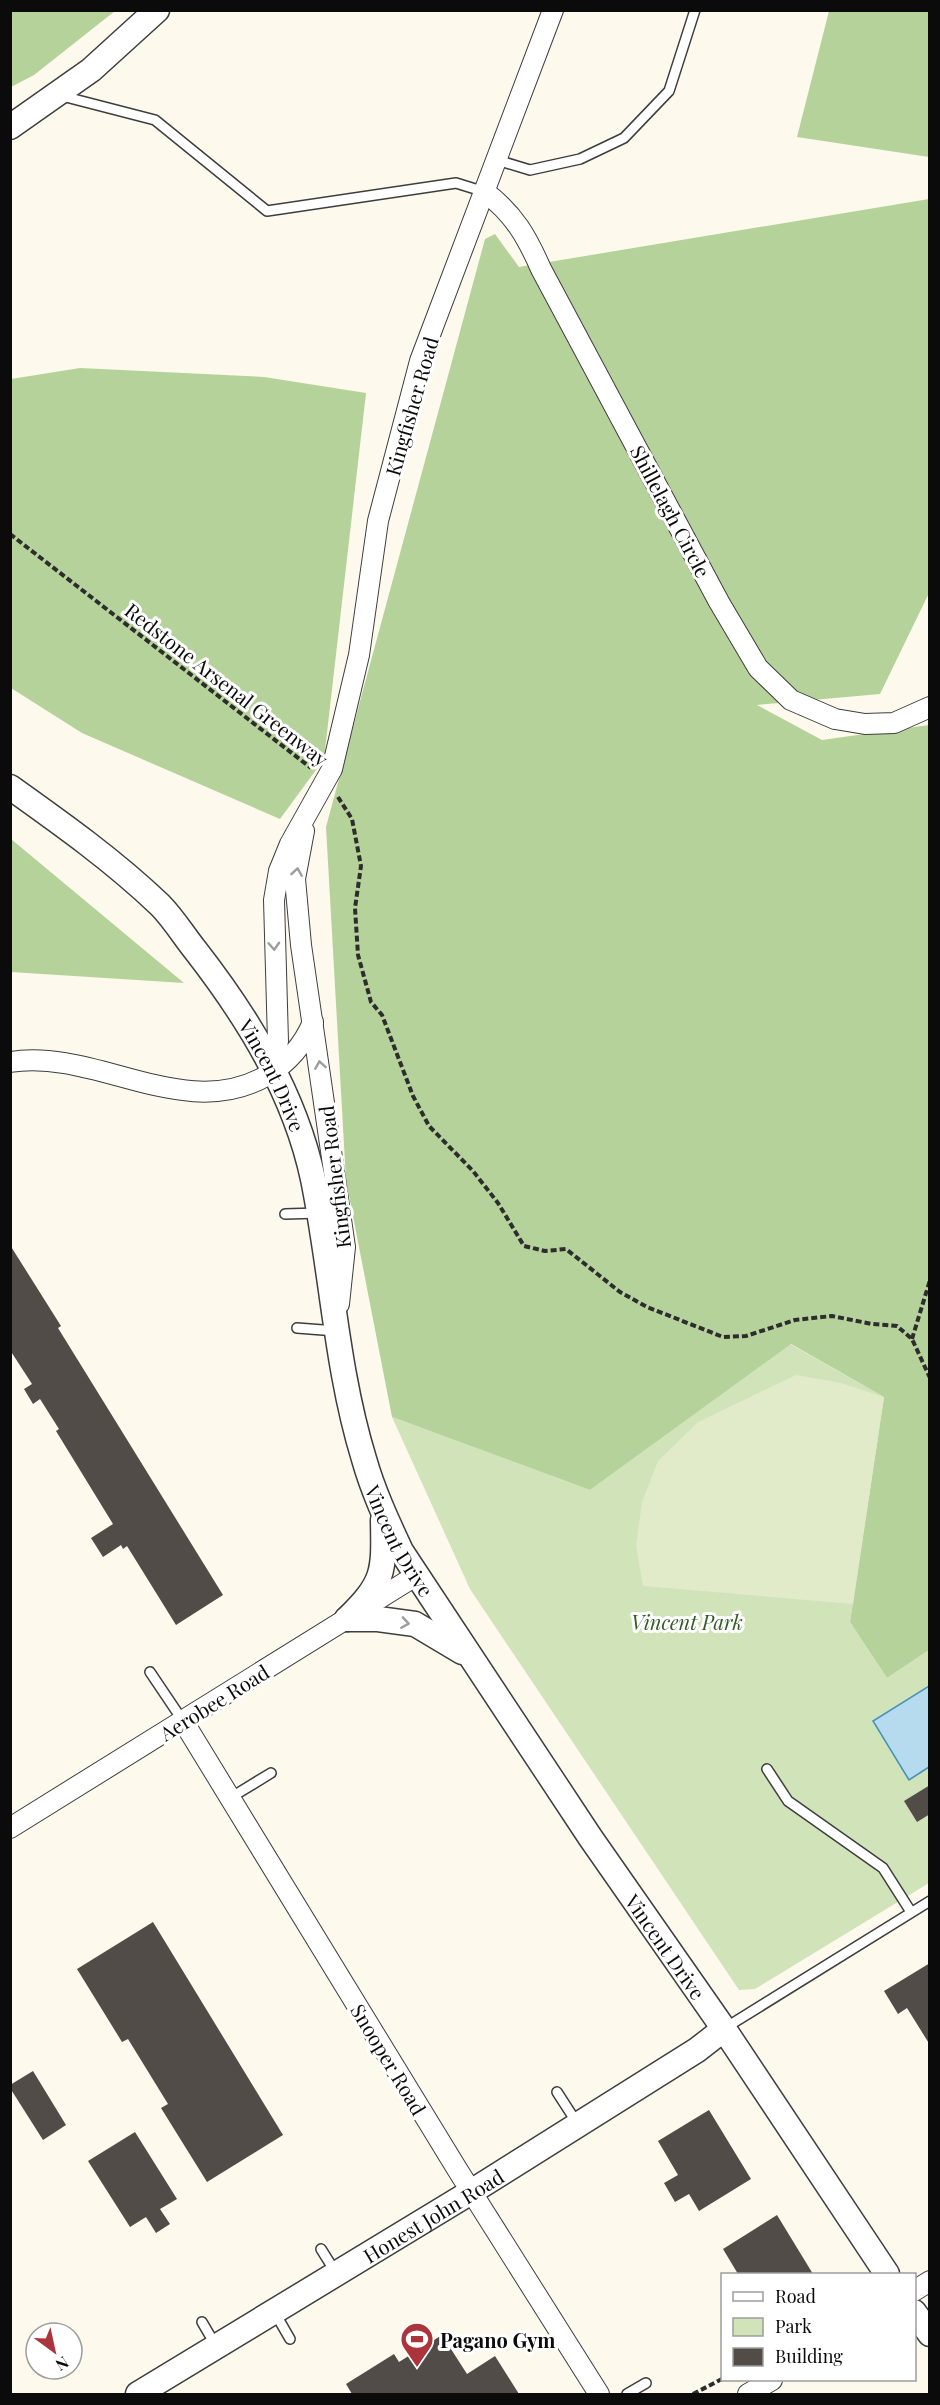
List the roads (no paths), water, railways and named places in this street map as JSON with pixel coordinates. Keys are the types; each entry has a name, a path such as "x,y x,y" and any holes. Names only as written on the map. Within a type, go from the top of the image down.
{"street":[{"path":"10,127 91,70 157,10"},
{"name":"Kingfisher Road","path":"273,1072 278,1041 274,900 279,871 290,844 332,769 359,655 378,521 417,373 553,10"},
{"name":"Shillelagh Circle","path":"485,192 504,207 531,244 542,269 714,591 758,668 791,700 835,719 865,724 894,723 930,707"},
{"name":"Vincent Drive","path":"10,787 81,838 161,906 226,990 249,1024 301,1136 312,1178 336,1331 363,1459 383,1513 401,1551 590,1836 724,2029 886,2273"},
{"name":"Kingfisher Road","path":"308,811 295,879 301,945 345,1247 336,1331"},
{"path":"10,1062 26,1059 61,1062 193,1093 218,1092 247,1087 273,1072 294,1055 307,1038 313,1022"},
{"path":"346,1619 366,1600 384,1566 383,1513"},
{"name":"Aerobee Road","path":"10,1828 417,1575"},
{"path":"346,1619 378,1619 415,1624 469,1655"},
{"name":"Snooper Road","path":"183,1721 471,2192 598,2394"},
{"name":"Honest John Road","path":"138,2394 471,2192 697,2050 724,2029"},
{"path":"916,2290 930,2281"},
{"path":"916,2313 930,2334"},
{"path":"748,2394 769,2381"}],"lane":[{"path":"497,160 530,170 580,159 624,138 669,91 694,10"},
{"path":"57,95 155,120 267,212 456,183 485,192"},
{"path":"285,1214 318,1213"},
{"path":"297,1328 336,1331"},
{"path":"150,1672 183,1721"},
{"path":"767,1769 788,1801 883,1868 911,1912"},
{"path":"230,1798 272,1773"},
{"path":"724,2029 930,1901"},
{"path":"558,2092 578,2125"},
{"path":"321,2249 336,2273"},
{"path":"273,2311 290,2339"},
{"path":"202,2322 217,2346"},
{"path":"627,2394 646,2382"}],"water":[{"path":"929,1686 929,1767 909,1780 873,1721"}],"place":[{"name":"Pagano Gym","path":"417,2368"}],"park label":[{"name":"Vincent Park","path":"687,1621"}]}
